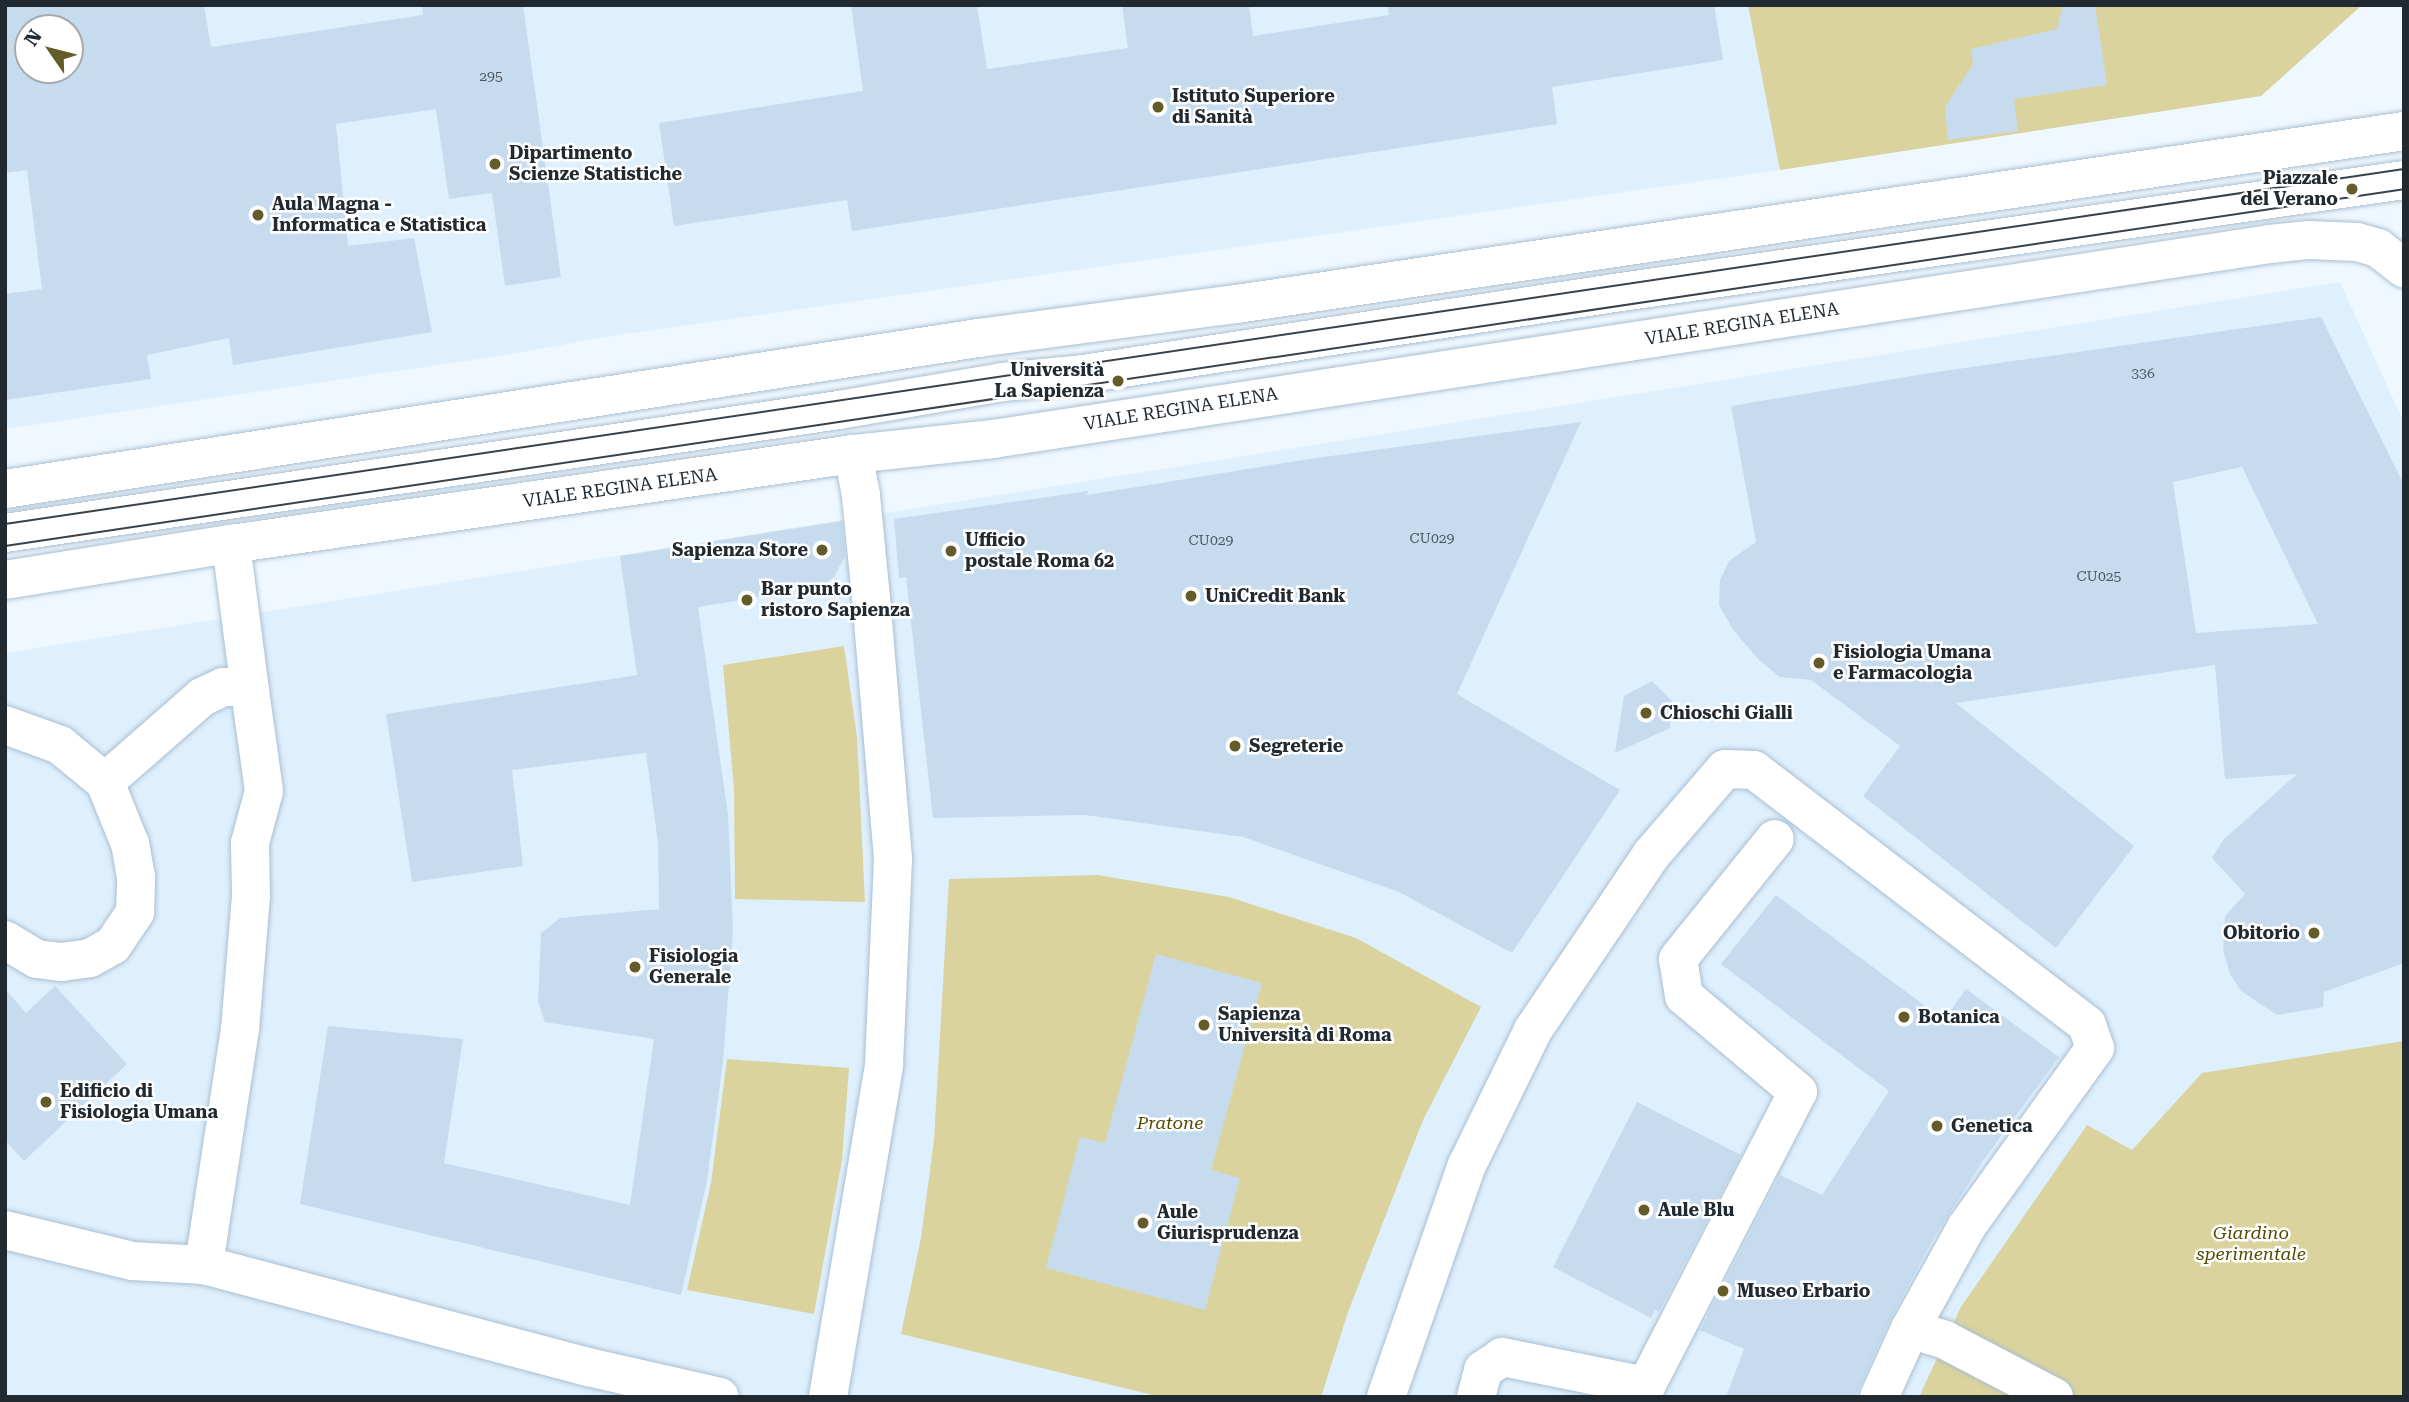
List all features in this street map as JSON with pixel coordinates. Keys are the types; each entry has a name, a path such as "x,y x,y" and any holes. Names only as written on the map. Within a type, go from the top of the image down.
{"main road":[{"path":"5,489 978,338 1237,304 2286,146 2403,131"},
{"path":"2298,197 2403,131"},
{"path":"5,533 825,412 1002,382 1083,374 1635,290 2404,180"},
{"path":"2298,197 2357,242 2378,248 2404,268"},
{"name":"VIALE REGINA ELENA","path":"5,580 231,544 853,454 993,439 2270,244 2309,240 2357,242"},
{"path":"827,1396 884,1065 893,859 871,595 861,495 853,454"},
{"path":"204,1265 240,1029 251,896 250,843 264,791 231,544"},
{"path":"105,782 202,696 223,687 242,687 250,691"},
{"path":"5,725 60,745 105,782 130,844 136,877 135,912 113,945 90,958 62,962 37,959 5,940"},
{"path":"1386,1397 1467,1165 1534,1030 1651,855 1725,769 1754,770 2087,1025 2095,1048 1967,1226 1910,1329 1879,1397"},
{"path":"1476,1397 1483,1370 1502,1357 1646,1386 1798,1092 1684,996 1678,959 1775,839"},
{"path":"5,1230 132,1261 204,1265 585,1382 720,1397"},
{"path":"1910,1329 1945,1340 2054,1397"}],"shaded area":[{"name":"Istituto Superiore di Sanità","path":"5,5 2362,5 2261,96 1780,170 611,336 505,355 5,429"},
{"name":"Sapienza Università di Roma","path":"2340,282 2404,423 2404,1397 5,1397 5,653"}],"green space":[{"path":"1748,5 2362,5 2261,96 1780,170"},
{"path":"844,646 857,737 865,902 735,899 734,789 723,665"},
{"name":"Pratone","path":"1097,875 1229,897 1356,938 1481,1007 1423,1120 1348,1312 1321,1397 1161,1397 901,1334 921,1238 934,1140 949,879"},
{"name":"Giardino sperimentale","path":"2404,1041 2404,1397 1919,1397 1961,1307 2087,1125 2132,1150 2202,1073"},
{"path":"727,1059 849,1068 842,1160 814,1314 687,1290 711,1183"}],"building":[{"path":"5,5 204,5 211,47 423,15 422,5 523,5 561,277 505,286 492,193 449,199 436,109 336,124 348,246 414,238 432,332 233,365 229,338 147,355 151,379 5,400 5,294 42,289 27,170 5,173"},
{"name":"Istituto Superiore di Sanità","path":"851,5 977,5 987,69 1128,48 1122,5 1249,5 1253,36 1389,15 1387,5 1714,5 1723,60 1552,87 1557,124 852,231 847,200 674,226 659,123 863,91"},
{"path":"2063,5 2095,5 2107,85 2014,99 2018,131 1948,140 1945,107 1973,64 1971,49 2057,29"},
{"path":"2321,317 2404,485 2404,963 2324,992 2323,1007 2277,1015 2241,991 2230,974 2223,950 2225,916 2245,894 2212,858 2223,840 2297,774 2225,779 2215,665 1956,703 2134,846 2056,948 1863,796 1900,746 1811,680 1780,677 1759,660 1734,631 1719,605 1720,580 1729,561 1756,542 1731,406 1930,373","holes":["2242,467 2318,624 2196,633 2173,482"]},
{"path":"1581,422 1457,694 1620,790 1512,953 1399,892 1243,837 1085,815 933,818 906,577 899,578 894,519 1088,491 1087,495 1309,459"},
{"name":"Fisiologia Generale","path":"842,521 845,556 834,577 818,588 698,607 728,814 733,930 723,1062 707,1181 681,1295 300,1204 328,1026 463,1039 444,1163 630,1205 654,1039 545,1022 538,1001 541,933 560,918 659,909 658,843 646,753 512,770 523,866 412,882 386,714 637,675 620,556"},
{"name":"Chioschi Gialli","path":"1652,681 1672,701 1670,728 1615,753 1624,696"},
{"name":"Genetica","path":"1776,895 1944,1020 1966,989 2059,1057 1982,1162 1932,1241 1890,1320 1855,1397 1726,1397 1744,1349 1700,1330 1780,1175 1822,1195 1889,1091 1721,964"},
{"path":"1156,954 1262,983 1211,1170 1240,1178 1205,1310 1046,1268 1080,1137 1105,1143"},
{"name":"Edificio di Fisiologia Umana","path":"55,986 127,1064 24,1161 5,1140 5,989 26,1013"},
{"name":"Aule Blu","path":"1637,1102 1741,1155 1659,1312 1655,1310 1651,1318 1553,1267"}],"tram line":[{"path":"5,524 2404,169"},
{"path":"5,546 2404,189"}],"place":[{"name":"Istituto Superiore di Sanità","path":"1158,107"},
{"name":"Dipartimento Scienze Statistiche","path":"495,164"},
{"name":"Piazzale del Verano","path":"2352,189"},
{"name":"Aula Magna - Informatica e Statistica","path":"258,215"},
{"name":"Università La Sapienza","path":"1118,381"},
{"name":"Sapienza Store","path":"822,550"},
{"name":"Ufficio postale Roma 62","path":"951,551"},
{"name":"UniCredit Bank","path":"1191,596"},
{"name":"Bar punto ristoro Sapienza","path":"747,600"},
{"name":"Fisiologia Umana e Farmacologia","path":"1819,663"},
{"name":"Chioschi Gialli","path":"1646,713"},
{"name":"Segreterie","path":"1235,746"},
{"name":"Obitorio","path":"2314,933"},
{"name":"Fisiologia Generale","path":"635,967"},
{"name":"Botanica","path":"1904,1017"},
{"name":"Sapienza Università di Roma","path":"1204,1025"},
{"name":"Edificio di Fisiologia Umana","path":"46,1102"},
{"name":"Genetica","path":"1937,1126"},
{"name":"Aule Blu","path":"1644,1210"},
{"name":"Aule Giurisprudenza","path":"1143,1223"},
{"name":"Museo Erbario","path":"1723,1291"}]}
